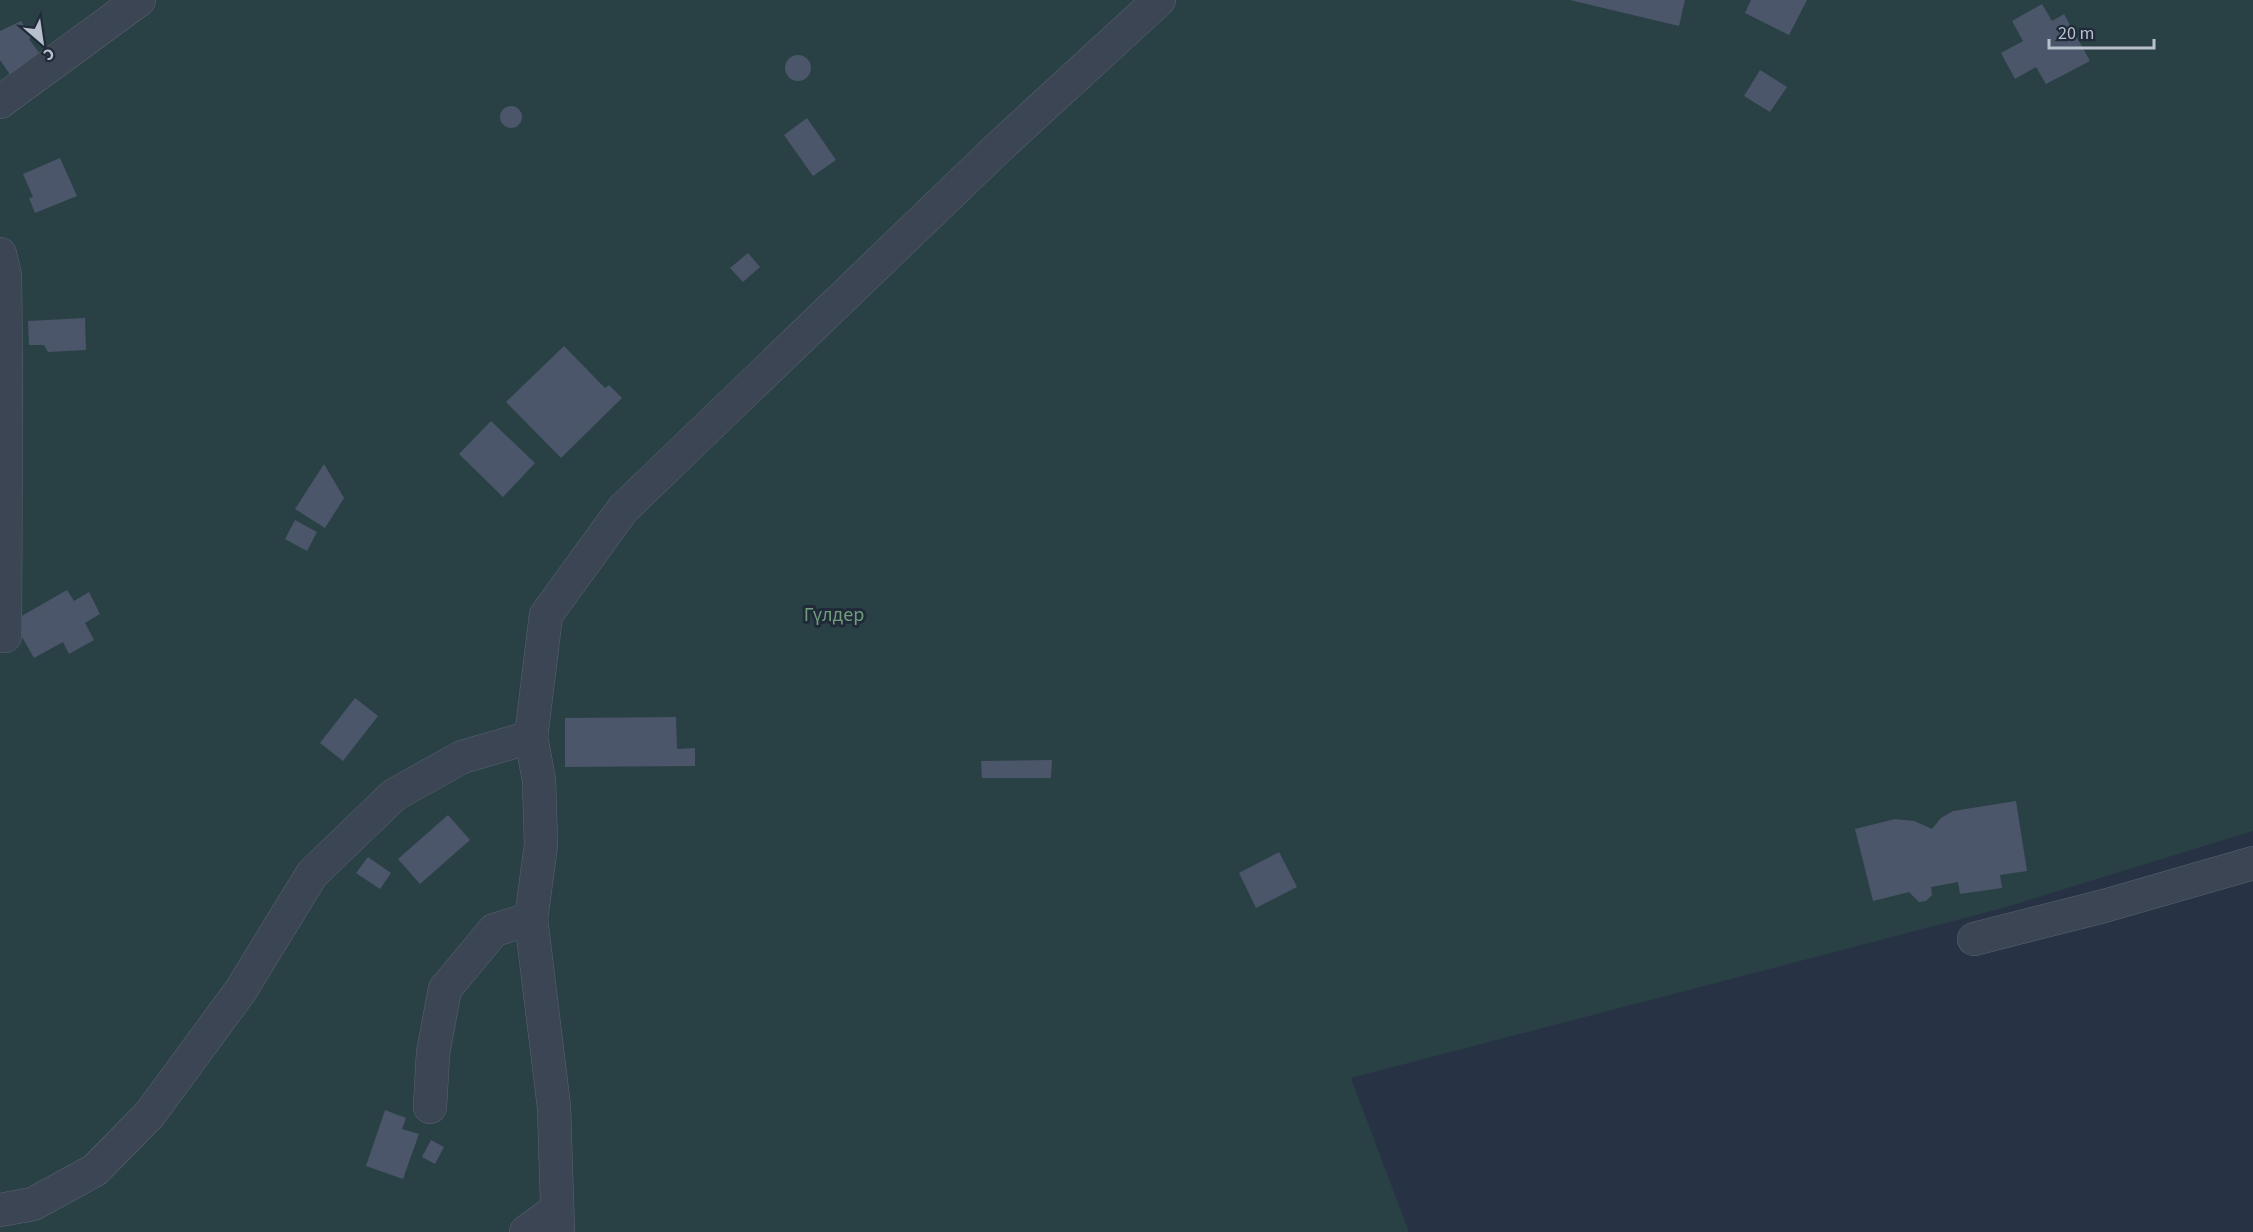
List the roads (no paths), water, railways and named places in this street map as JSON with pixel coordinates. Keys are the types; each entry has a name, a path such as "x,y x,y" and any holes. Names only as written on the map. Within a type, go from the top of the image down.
{"street":[{"path":"0,102 139,0"},
{"path":"525,1232 557,1221 554,1107 531,919 541,845 539,780 531,737 546,615 623,509 998,148 1159,0"},
{"path":"0,254 5,276 5,636"},
{"path":"0,1210 33,1204 95,1170 150,1114 241,990 312,874 394,795 462,757 531,737"},
{"path":"1974,939 2104,906 2253,863"},
{"path":"430,1107 433,1053 445,989 495,930 531,919"}],"park label":[{"name":"Гүлдер","path":"834,615"}]}
